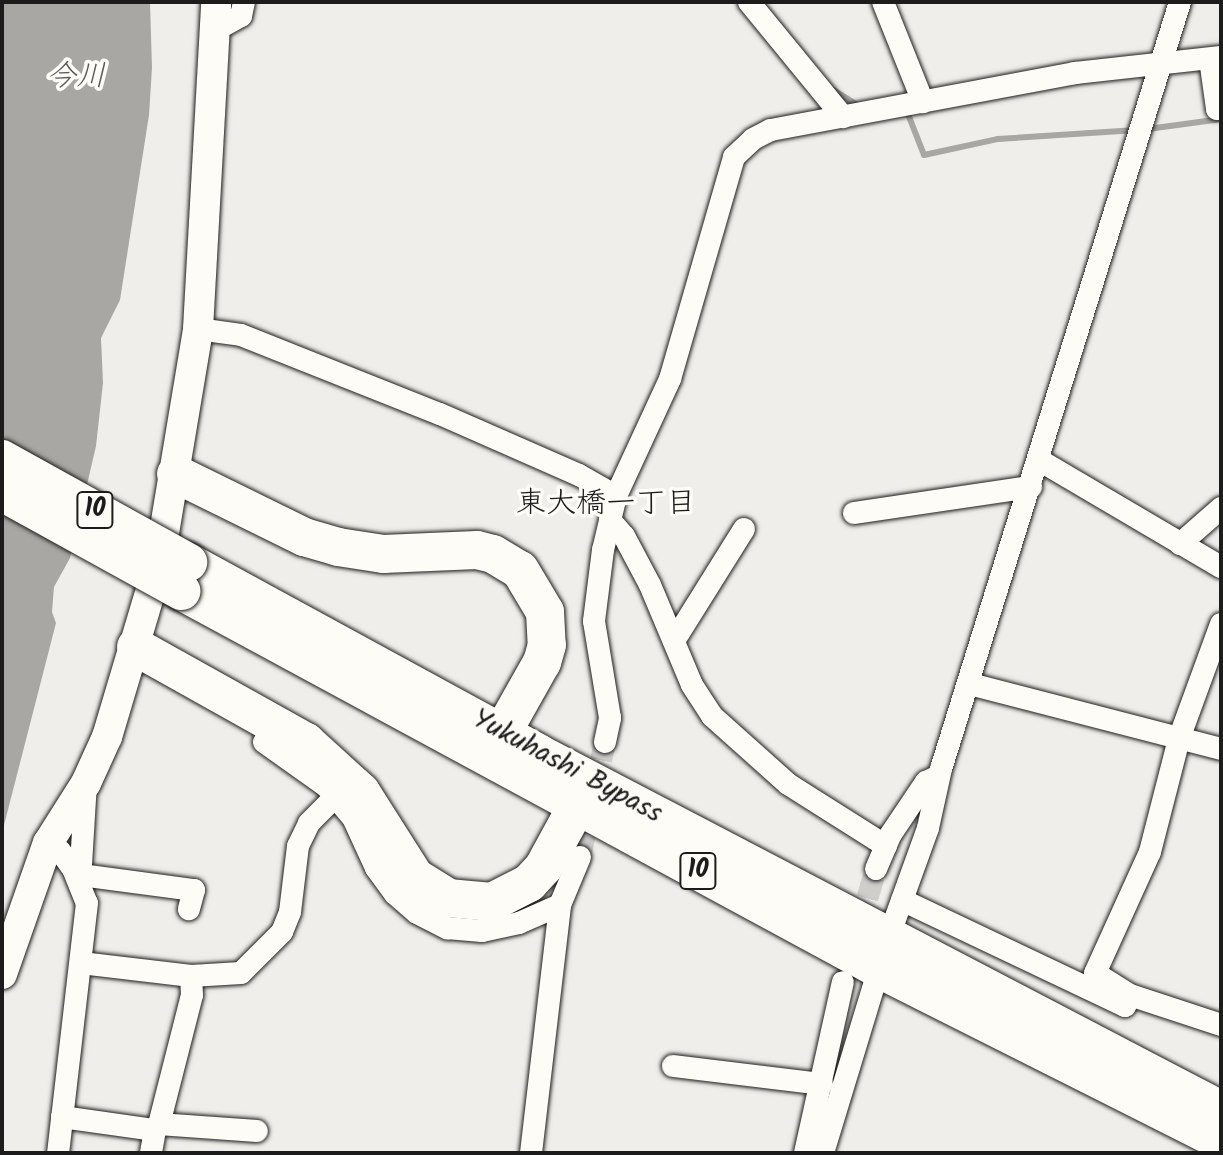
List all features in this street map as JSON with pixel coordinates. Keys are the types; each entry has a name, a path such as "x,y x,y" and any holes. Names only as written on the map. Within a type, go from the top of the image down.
{"highway":[{"name":"Yukuhashi Bypass","path":"2,459 184,576 577,806 885,953"},
{"path":"176,474 304,537 338,547 383,554 477,550 493,554 520,570 545,612 547,645 542,662 502,733"},
{"name":"Yukuhashi Bypass","path":"2,492 184,576 502,733 885,953 1210,1134"},
{"path":"136,647 306,742 361,792 415,877 448,898 492,902 529,883 543,868 577,806"}],"street":[{"path":"2,974 48,843 86,783 107,737 159,563 198,329 215,16 241,16 244,2"},
{"path":"749,2 843,117"},
{"path":"883,2 923,102"},
{"path":"823,1153 902,900 928,828 939,776 1180,2"},
{"path":"605,742 610,718 594,621 610,520 616,496 670,379 734,157 753,139 771,130 1075,73 1215,58 1217,109 1221,108"},
{"path":"198,329 241,335 284,351 440,414 579,475 616,496"},
{"path":"1039,460 1221,567"},
{"path":"854,513 1031,487"},
{"path":"1180,544 1221,508"},
{"path":"610,520 624,536 650,585 702,701 726,732 788,784 886,846"},
{"path":"674,641 744,529"},
{"path":"1221,624 1179,739 1150,852 1095,973 1130,995 1221,1025"},
{"path":"970,684 1221,749"},
{"path":"264,742 326,786 353,818 376,868 395,894 417,913 447,928 482,931 519,923 560,905"},
{"path":"876,869 886,846 926,782 939,776"},
{"path":"58,1153 87,903 81,878 86,783"},
{"path":"81,963 191,976 241,973 282,932 290,912 298,846 309,823 335,797"},
{"path":"48,843 60,851 81,878 194,890 189,909"},
{"path":"531,1153 560,905 580,857"},
{"path":"902,900 1125,1006 1130,995"},
{"path":"151,1153 192,995 191,976"},
{"path":"805,1153 843,982"},
{"path":"673,1066 822,1084"},
{"path":"62,1117 157,1127 257,1131"}],"water":[{"name":"今川","path":"2,2 150,2 152,68 149,115 120,300 101,338 103,383 96,446 70,558 54,587 52,612 56,623 2,833"}],"waterway":[{"path":"832,89 859,106"},
{"path":"906,109 924,155 998,139 1137,130"},
{"path":"1148,129 1221,119"}],"tunnel":[{"path":"580,857 605,742"},
{"path":"858,930 876,869"}],"district":[{"name":"東大橋一丁目","path":"606,504"}]}
